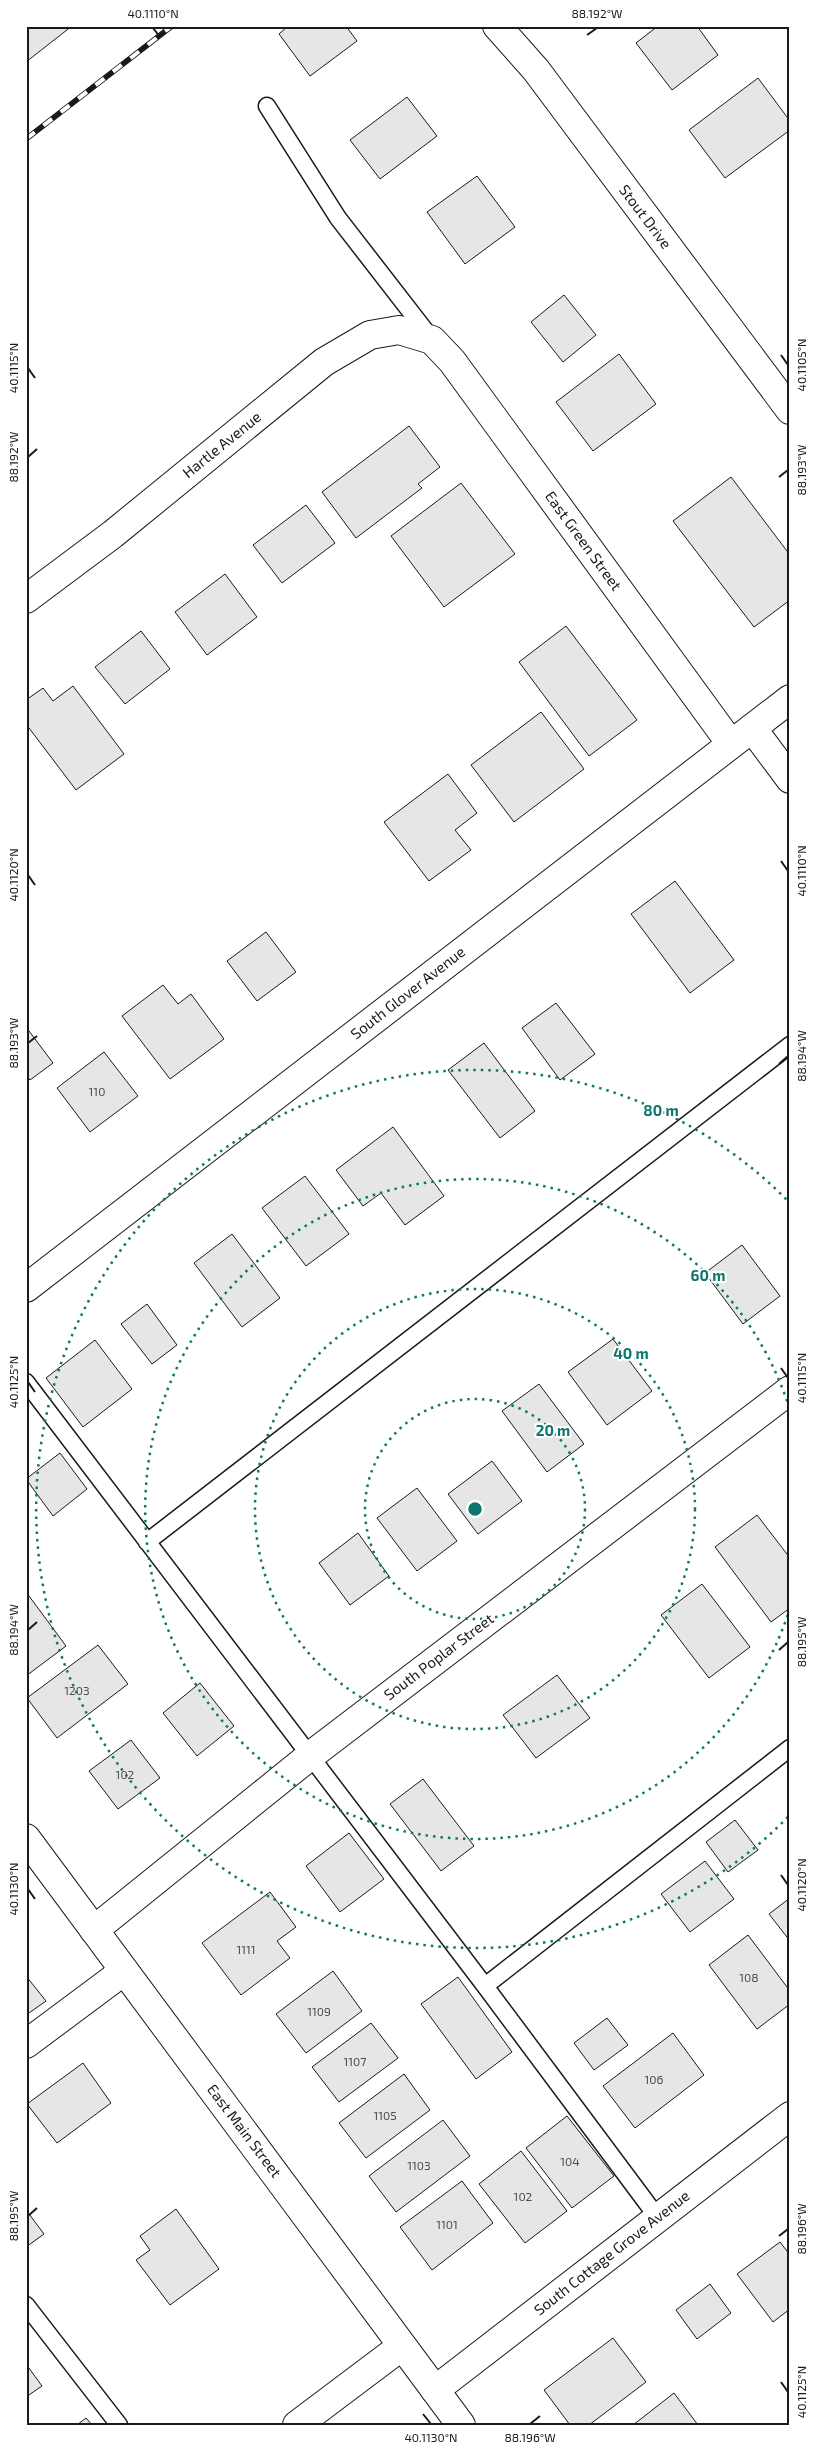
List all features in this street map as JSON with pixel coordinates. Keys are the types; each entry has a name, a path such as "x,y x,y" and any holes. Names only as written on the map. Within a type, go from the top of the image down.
{"street":[{"name":"Stout Drive","path":"497,26 536,70 790,410"},
{"name":"Hartle Avenue","path":"26,599 113,534 324,362 370,335 399,330 432,340"},
{"name":"East Green Street","path":"432,340 452,360 741,736 790,779"},
{"name":"South Glover Avenue","path":"26,1288 790,699"},
{"name":"South Poplar Street","path":"94,1930 310,1756 790,1390"},
{"name":"East Main Street","path":"26,1838 461,2425"},
{"path":"26,2044 124,1970"},
{"name":"South Cottage Grove Avenue","path":"435,2390 790,2116"},
{"path":"297,2425 402,2346"}],"lane":[{"path":"267,106 338,218 432,340"},
{"path":"147,1542 790,1045"},
{"path":"26,1382 485,1986 658,2218"},
{"path":"485,1986 790,1748"},
{"path":"26,2305 119,2425"}],"building":[{"path":"26,26 72,26 26,62"},
{"path":"288,26 346,26 357,41 310,76 279,34"},
{"path":"658,26 697,26 718,55 672,90 636,43"},
{"path":"758,78 790,121 790,130 725,178 689,130"},
{"path":"407,97 437,136 380,179 350,140"},
{"path":"477,176 515,227 465,264 427,212"},
{"path":"564,295 596,335 563,362 531,322"},
{"path":"619,354 656,404 593,451 556,402"},
{"path":"409,426 440,467 418,484 422,488 356,538 322,492"},
{"path":"731,477 790,555 790,600 754,627 673,521"},
{"path":"461,483 515,554 444,607 391,536"},
{"path":"306,505 335,543 282,583 253,545"},
{"path":"225,574 257,617 207,655 175,612"},
{"path":"566,626 637,720 589,756 519,662"},
{"path":"141,631 170,669 125,704 95,667"},
{"path":"73,686 124,754 76,790 26,724 26,700 43,688 53,701"},
{"path":"541,712 584,769 514,822 471,765"},
{"path":"448,774 477,813 455,830 471,850 429,881 384,822"},
{"path":"675,881 734,960 690,993 631,914"},
{"path":"266,932 296,972 257,1001 227,961"},
{"path":"163,985 178,1004 191,994 224,1039 170,1079 122,1016"},
{"path":"556,1003 595,1054 560,1080 522,1028"},
{"path":"26,1027 53,1063 30,1080 26,1075"},
{"path":"484,1043 535,1111 500,1138 448,1070"},
{"path":"104,1052 138,1096 90,1132 57,1088"},
{"path":"393,1127 444,1196 405,1225 381,1193 363,1206 336,1170"},
{"path":"305,1176 349,1234 306,1266 262,1208"},
{"path":"232,1234 280,1298 242,1327 194,1263"},
{"path":"742,1245 780,1296 743,1324 705,1273"},
{"path":"147,1304 177,1345 152,1364 121,1324"},
{"path":"613,1339 652,1391 607,1425 568,1372"},
{"path":"95,1340 132,1389 83,1427 46,1378"},
{"path":"539,1384 584,1444 547,1472 502,1411"},
{"path":"60,1453 87,1489 53,1516 26,1479"},
{"path":"492,1461 522,1501 478,1534 448,1494"},
{"path":"417,1488 457,1541 417,1571 377,1518"},
{"path":"757,1515 790,1558 790,1608 771,1622 715,1547"},
{"path":"358,1533 389,1576 350,1605 319,1563"},
{"path":"702,1584 750,1647 709,1678 661,1615"},
{"path":"29,1596 66,1646 26,1676 26,1598"},
{"path":"98,1645 128,1684 57,1738 27,1698"},
{"path":"557,1675 590,1718 536,1758 503,1715"},
{"path":"200,1683 234,1726 197,1756 163,1713"},
{"path":"131,1740 160,1778 118,1809 89,1771"},
{"path":"423,1779 474,1846 441,1871 390,1804"},
{"path":"735,1820 758,1850 728,1872 706,1842"},
{"path":"349,1833 384,1879 340,1912 306,1866"},
{"path":"705,1861 734,1899 690,1932 661,1894"},
{"path":"270,1892 296,1927 277,1941 290,1958 241,1995 202,1943"},
{"path":"790,1898 790,1941 769,1914"},
{"path":"748,1935 790,1991 790,2004 757,2029 709,1965"},
{"path":"333,1971 362,2011 306,2053 276,2014"},
{"path":"26,1976 46,2001 26,2015"},
{"path":"458,1977 512,2052 476,2079 421,2004"},
{"path":"607,2018 628,2045 594,2070 574,2043"},
{"path":"371,2023 398,2058 339,2102 312,2067"},
{"path":"673,2033 704,2075 635,2128 603,2086"},
{"path":"83,2063 111,2103 57,2143 27,2104"},
{"path":"404,2074 430,2110 366,2158 339,2123"},
{"path":"567,2116 614,2176 572,2208 526,2148"},
{"path":"443,2120 470,2156 396,2212 369,2176"},
{"path":"521,2151 567,2211 525,2243 479,2184"},
{"path":"462,2181 493,2223 432,2270 400,2227"},
{"path":"176,2209 219,2269 170,2305 136,2260 150,2250 140,2236"},
{"path":"26,2210 44,2234 26,2247"},
{"path":"780,2242 790,2255 790,2309 773,2322 737,2274"},
{"path":"710,2284 731,2313 697,2339 676,2310"},
{"path":"613,2338 646,2382 589,2425 570,2425 544,2390"},
{"path":"26,2364 42,2386 26,2397"},
{"path":"674,2393 698,2425 633,2425"},
{"path":"86,2418 92,2425 77,2425"}],"railway":[{"path":"26,139 172,26"}]}
